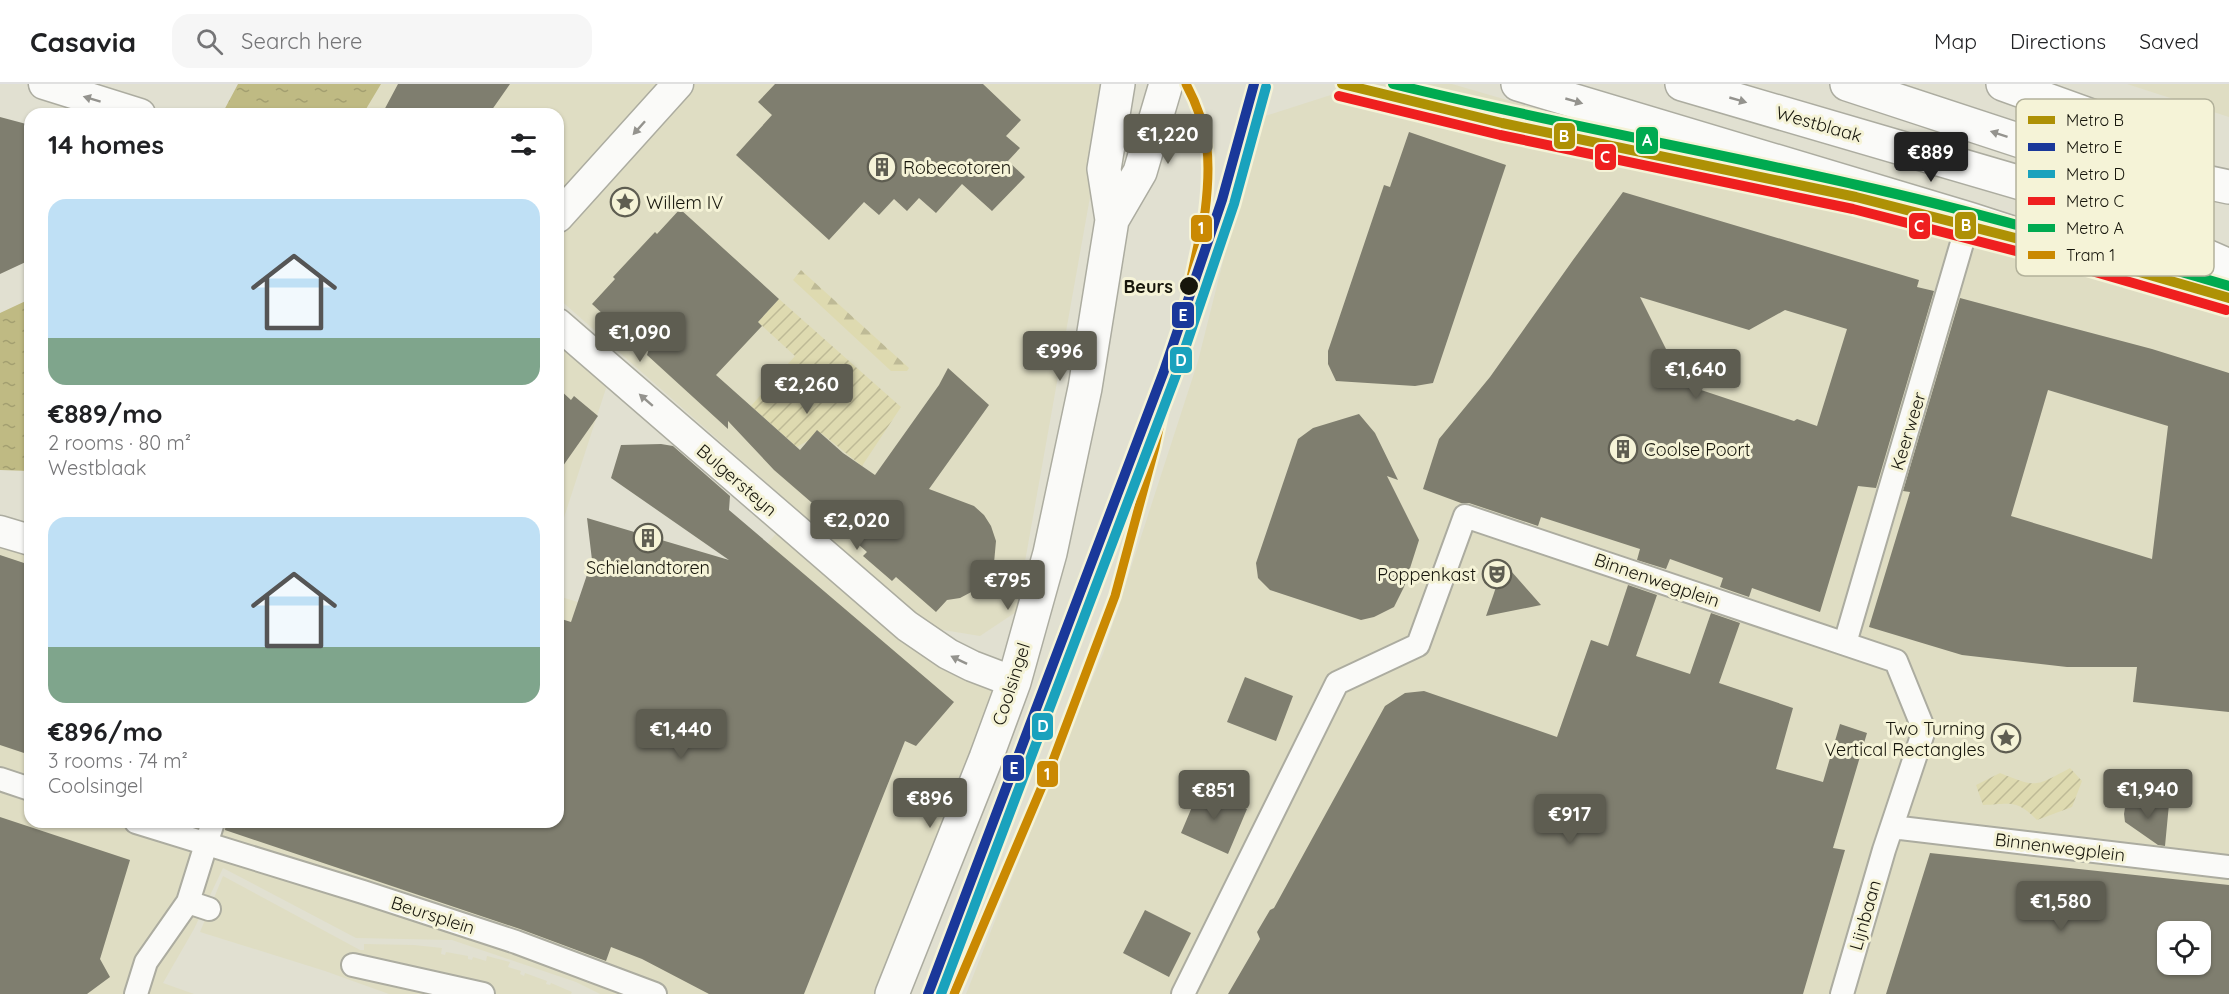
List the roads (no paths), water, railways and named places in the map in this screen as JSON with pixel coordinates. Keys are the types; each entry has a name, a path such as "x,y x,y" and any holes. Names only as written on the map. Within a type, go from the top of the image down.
{"main road":[{"name":"Coolsingel","path":"892,994 1014,682 1050,553 1085,388 1112,220 1104,169 1118,84"},
{"name":"Coolsingel","path":"1112,220 1140,172 1166,84"},
{"path":"1518,84 2016,234"},
{"name":"Westblaak","path":"1682,84 2016,182"},
{"path":"1847,84 2016,139"},
{"path":"2003,84 2045,99"},
{"name":"Westblaak","path":"2214,260 2229,266"}],"street":[{"path":"44,84 121,108"},
{"path":"564,210 678,84"},
{"name":"Keerweer","path":"1845,643 1969,219"},
{"name":"Bulgersteyn","path":"564,329 907,626 948,654 1014,682"},
{"name":"Binnenwegplein","path":"1183,994 1337,683 1418,645 1466,516 1896,661 1924,730 1890,831 2229,867"},
{"path":"0,531 24,538"},
{"path":"0,779 24,787"},
{"name":"Beursplein","path":"155,828 516,942 656,994"},
{"path":"136,994 146,963 199,906 207,844 211,828"},
{"name":"Lijnbaan","path":"1842,994 1890,831"},
{"path":"354,965 483,994"}],"water":[{"path":"238,84 381,84 367,108 225,108"},
{"path":"24,302 24,471 0,470 0,313"}],"metro line":[{"name":"E","path":"928,994 1164,371 1222,200 1254,84"},
{"name":"B","path":"1342,84 1502,123 1856,197 2016,238"},
{"name":"A","path":"1393,84 1509,111 1799,172 2016,225"},
{"name":"D","path":"941,994 1176,375 1234,204 1266,87"},
{"name":"C","path":"1339,96 1500,135 1853,209 2016,251"},
{"name":"C","path":"2109,276 2226,310"},
{"name":"B","path":"2153,276 2229,298"},
{"name":"A","path":"2195,276 2229,286"}],"tram line":[{"name":"1","path":"954,994 1052,763 1115,596 1155,447 1207,194 1207,146 1200,116 1186,84"}],"place":[{"name":"Robecotoren","path":"882,167"},
{"name":"Willem IV","path":"625,202"},
{"name":"Beurs","path":"1189,286"},
{"name":"Coolse Poort","path":"1623,449"},
{"name":"Schielandtoren","path":"648,538"},
{"name":"Poppenkast","path":"1497,574"},
{"name":"Two Turning Vertical Rectangles","path":"2006,738"}]}
